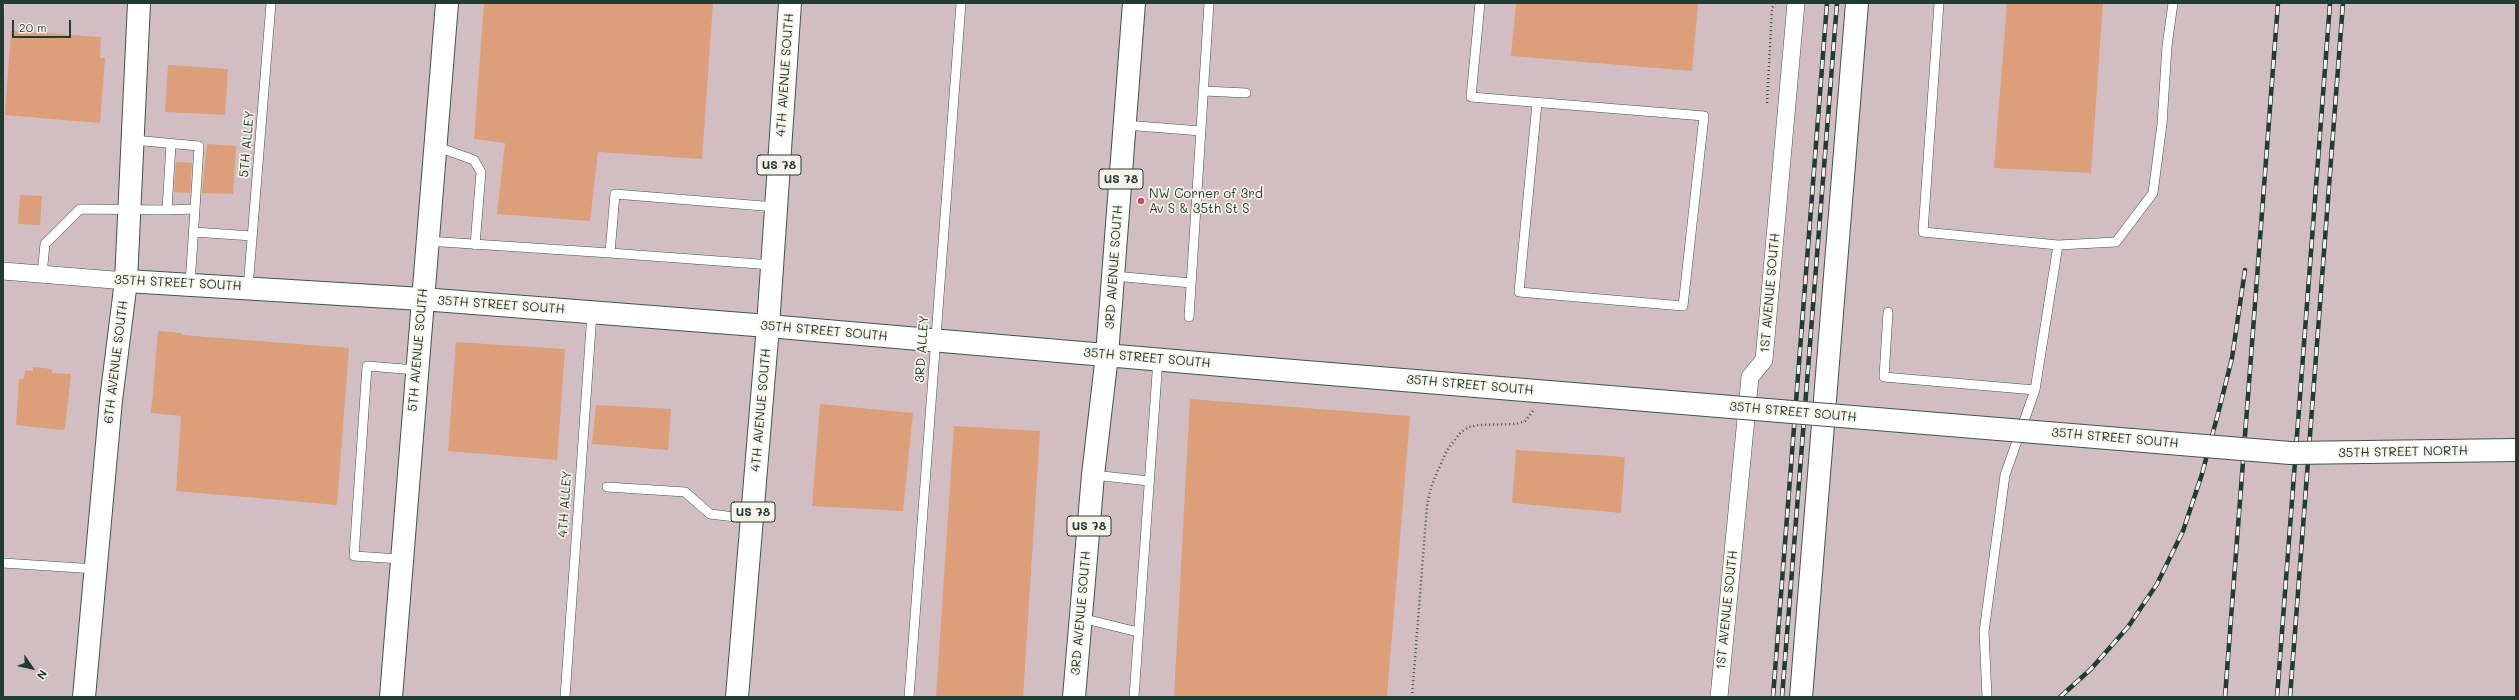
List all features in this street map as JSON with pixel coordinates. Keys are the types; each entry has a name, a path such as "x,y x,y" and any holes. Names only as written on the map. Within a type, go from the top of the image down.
{"main road":[{"name":"6TH AVENUE SOUTH","path":"84,697 111,400 126,281 139,3"},
{"name":"5TH AVENUE SOUTH","path":"391,697 416,370 447,3"},
{"name":"4TH AVENUE SOUTH","path":"737,697 768,326 790,3"},
{"name":"3RD AVENUE SOUTH","path":"1074,697 1093,475 1107,355 1114,276 1134,3"},
{"path":"1801,697 1857,3"},
{"name":"35TH STREET SOUTH","path":"126,281 422,299 768,326 1158,360 2290,453"},
{"name":"35TH STREET NORTH","path":"2290,453 2516,450"}],"street":[{"name":"1ST AVENUE SOUTH","path":"1719,697 1750,377 1764,360 1796,3"},
{"name":"35TH STREET SOUTH","path":"3,271 126,281"}],"lane":[{"name":"5TH ALLEY","path":"248,288 271,3"},
{"name":"3RD ALLEY","path":"909,697 961,3"},
{"path":"1189,317 1210,3"},
{"path":"1480,3 1471,97 1704,116 1683,306 1520,292 1537,103"},
{"path":"1939,3 1923,232 2058,246 2116,242 2153,193 2162,124 2167,46 2173,3"},
{"path":"1204,91 1246,93"},
{"path":"1125,125 1201,131"},
{"path":"133,140 199,146 190,284"},
{"path":"167,210 171,144"},
{"path":"435,146 474,160 481,172 475,244"},
{"path":"610,253 615,194 776,207"},
{"path":"42,274 45,244 80,209 195,209"},
{"path":"194,232 252,236"},
{"path":"427,241 772,265"},
{"path":"1987,697 1984,632 2005,475 2035,390 2058,246"},
{"path":"1114,276 1191,283"},
{"path":"1888,312 1884,377 2035,390"},
{"name":"4TH ALLEY","path":"565,697 592,313"},
{"path":"1134,697 1158,360"},
{"path":"401,560 354,556 367,366 416,370"},
{"path":"1748,404 1824,409"},
{"path":"1093,475 1149,481"},
{"path":"608,487 685,492 710,514 752,519"},
{"path":"3,563 96,569"},
{"path":"1081,618 1138,632"}],"path":[{"path":"1412,697 1427,506 1430,490 1441,463 1453,441 1469,427 1516,424 1524,421 1538,405"}],"shaded area":[{"path":"5,3 2516,3 2516,697 3,697 3,36"}],"building":[{"path":"484,3 713,3 702,159 598,152 590,221 497,214 505,143 474,139"},
{"path":"1516,3 1698,3 1692,71 1511,56"},
{"path":"2007,3 2103,3 2091,173 1994,168"},
{"path":"11,31 101,37 100,58 105,58 100,123 5,115"},
{"path":"168,65 228,69 225,115 165,112"},
{"path":"207,144 236,146 233,194 202,193"},
{"path":"176,162 192,163 190,193 174,192"},
{"path":"20,195 42,196 40,225 18,224"},
{"path":"158,331 182,333 182,335 349,348 337,505 176,491 181,416 151,413"},
{"path":"456,342 565,349 557,460 448,451"},
{"path":"33,367 52,369 52,373 71,374 65,428 62,430 16,425 19,379 24,379 25,370 33,371"},
{"path":"1190,399 1410,416 1387,697 1174,697"},
{"path":"820,404 913,413 903,511 812,506"},
{"path":"596,405 671,409 668,450 592,444"},
{"path":"954,426 1040,431 1023,697 936,697"},
{"path":"1516,450 1625,457 1621,513 1512,503"}],"railway":[{"path":"1773,697 1827,3"},
{"path":"1782,697 1837,3"},
{"path":"2225,697 2278,3"},
{"path":"2277,697 2330,3"},
{"path":"2290,697 2343,3"},
{"path":"2060,697 2091,669 2128,627 2157,584 2183,531 2202,474 2232,358 2245,270"}],"place":[{"name":"NW Corner of 3rd Av S & 35th St S","path":"1141,201"}]}
